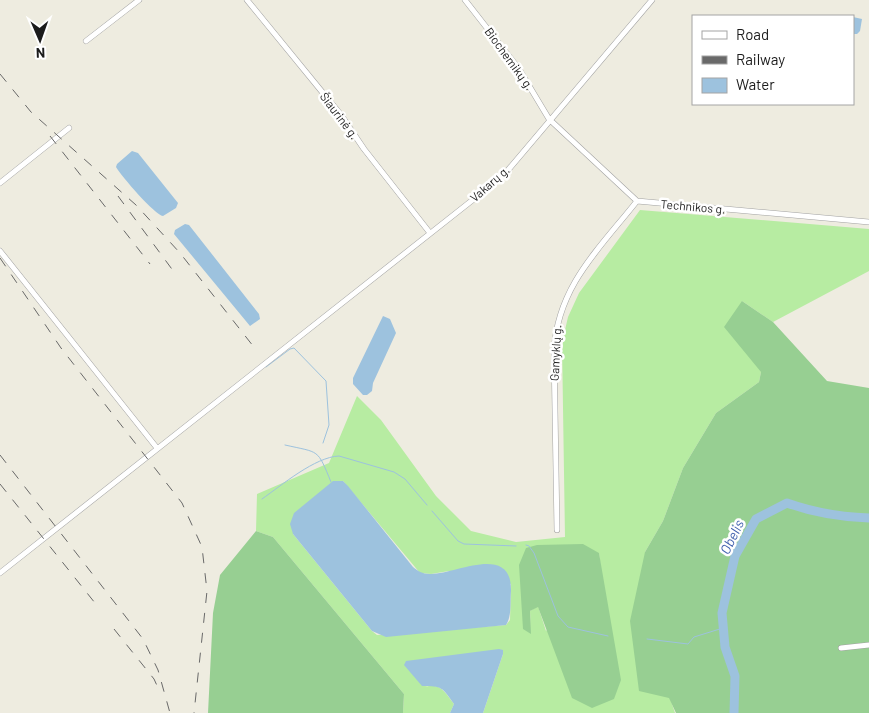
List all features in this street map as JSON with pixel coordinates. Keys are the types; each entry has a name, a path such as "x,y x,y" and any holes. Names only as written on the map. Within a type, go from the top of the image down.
{"street":[{"path":"86,41 139,0"},
{"name":"Šiaurinė g.","path":"247,0 341,115 364,149 430,233"},
{"name":"Biochemikų g.","path":"465,0 519,69 549,119"},
{"name":"Vakarų g.","path":"0,573 503,176 549,119 652,0"},
{"path":"549,119 637,201"},
{"path":"0,182 69,128"},
{"name":"Technikos g.","path":"637,201 869,222"},
{"name":"Gamyklų g.","path":"557,530 554,367 557,325 564,301 577,276 637,201"},
{"path":"0,251 157,448"},
{"path":"840,648 869,645"}],"green space":[{"path":"640,210 869,229 869,271 773,322 742,301 761,372 759,382 716,413 683,468 663,521 645,552 670,698 675,713 483,713 503,654 425,687 435,686 445,692 454,704 450,713 403,713 404,694 273,537 256,531 257,494 329,463 357,396 381,420 436,496 471,531 516,542 565,537 562,343 568,317 579,293","holes":["343,481 420,573 431,574 449,571 511,584 510,620 506,625 377,635 372,631 293,534","526,548 599,553 601,570 546,631 538,606 530,611 531,634"]},
{"path":"742,301 773,322 827,381 869,388 869,713 676,713 669,698 639,691 630,621 645,552 663,521 683,468 716,413 759,382 761,372 724,327"},
{"path":"256,531 273,537 404,694 403,713 208,713 213,613 220,575"},
{"path":"583,544 599,553 621,680 614,699 592,708 572,698 538,607 530,611 531,634 523,629 519,565 526,548 537,545"}],"water":[{"path":"854,17 862,19 860,31 854,34"},
{"path":"132,151 138,153 178,203 176,208 163,216 146,203 116,167"},
{"path":"185,224 189,225 259,314 260,319 250,326 174,234 175,230"},
{"path":"383,316 390,319 396,333 373,383 372,391 367,395 363,395 353,384 353,378"},
{"path":"333,481 343,481 348,486 413,567 420,572 427,574 440,573 480,564 492,564 502,568 509,576 511,591 510,613 506,625 386,637 372,631 293,534 290,524 294,513"},
{"path":"503,650 503,654 483,713 450,713 454,704 444,691 434,686 422,686 404,665 406,661"}],"waterway":[{"path":"266,367 294,348 326,381 329,425 323,443"},
{"path":"285,445 311,451 320,457 331,482"},
{"path":"262,499 309,466 339,456 394,472 405,479 427,505"},
{"name":"Obelis","path":"734,713 735,676 725,647 722,613 735,556 756,519 787,503 828,514 869,518"},
{"path":"432,511 458,541 464,544 516,546"},
{"path":"526,545 534,553 558,616 568,627 608,636"},
{"path":"647,639 688,644 694,637 723,628"}],"railway":[{"path":"0,74 31,112 136,205 180,253 257,351"},
{"path":"50,136 150,264"},
{"path":"118,196 177,276"},
{"path":"0,258 61,348 182,503 202,547 207,591 194,713"},
{"path":"0,455 143,639 158,670 170,713"},
{"path":"0,484 95,603"},
{"path":"114,629 154,679 159,690"}]}
